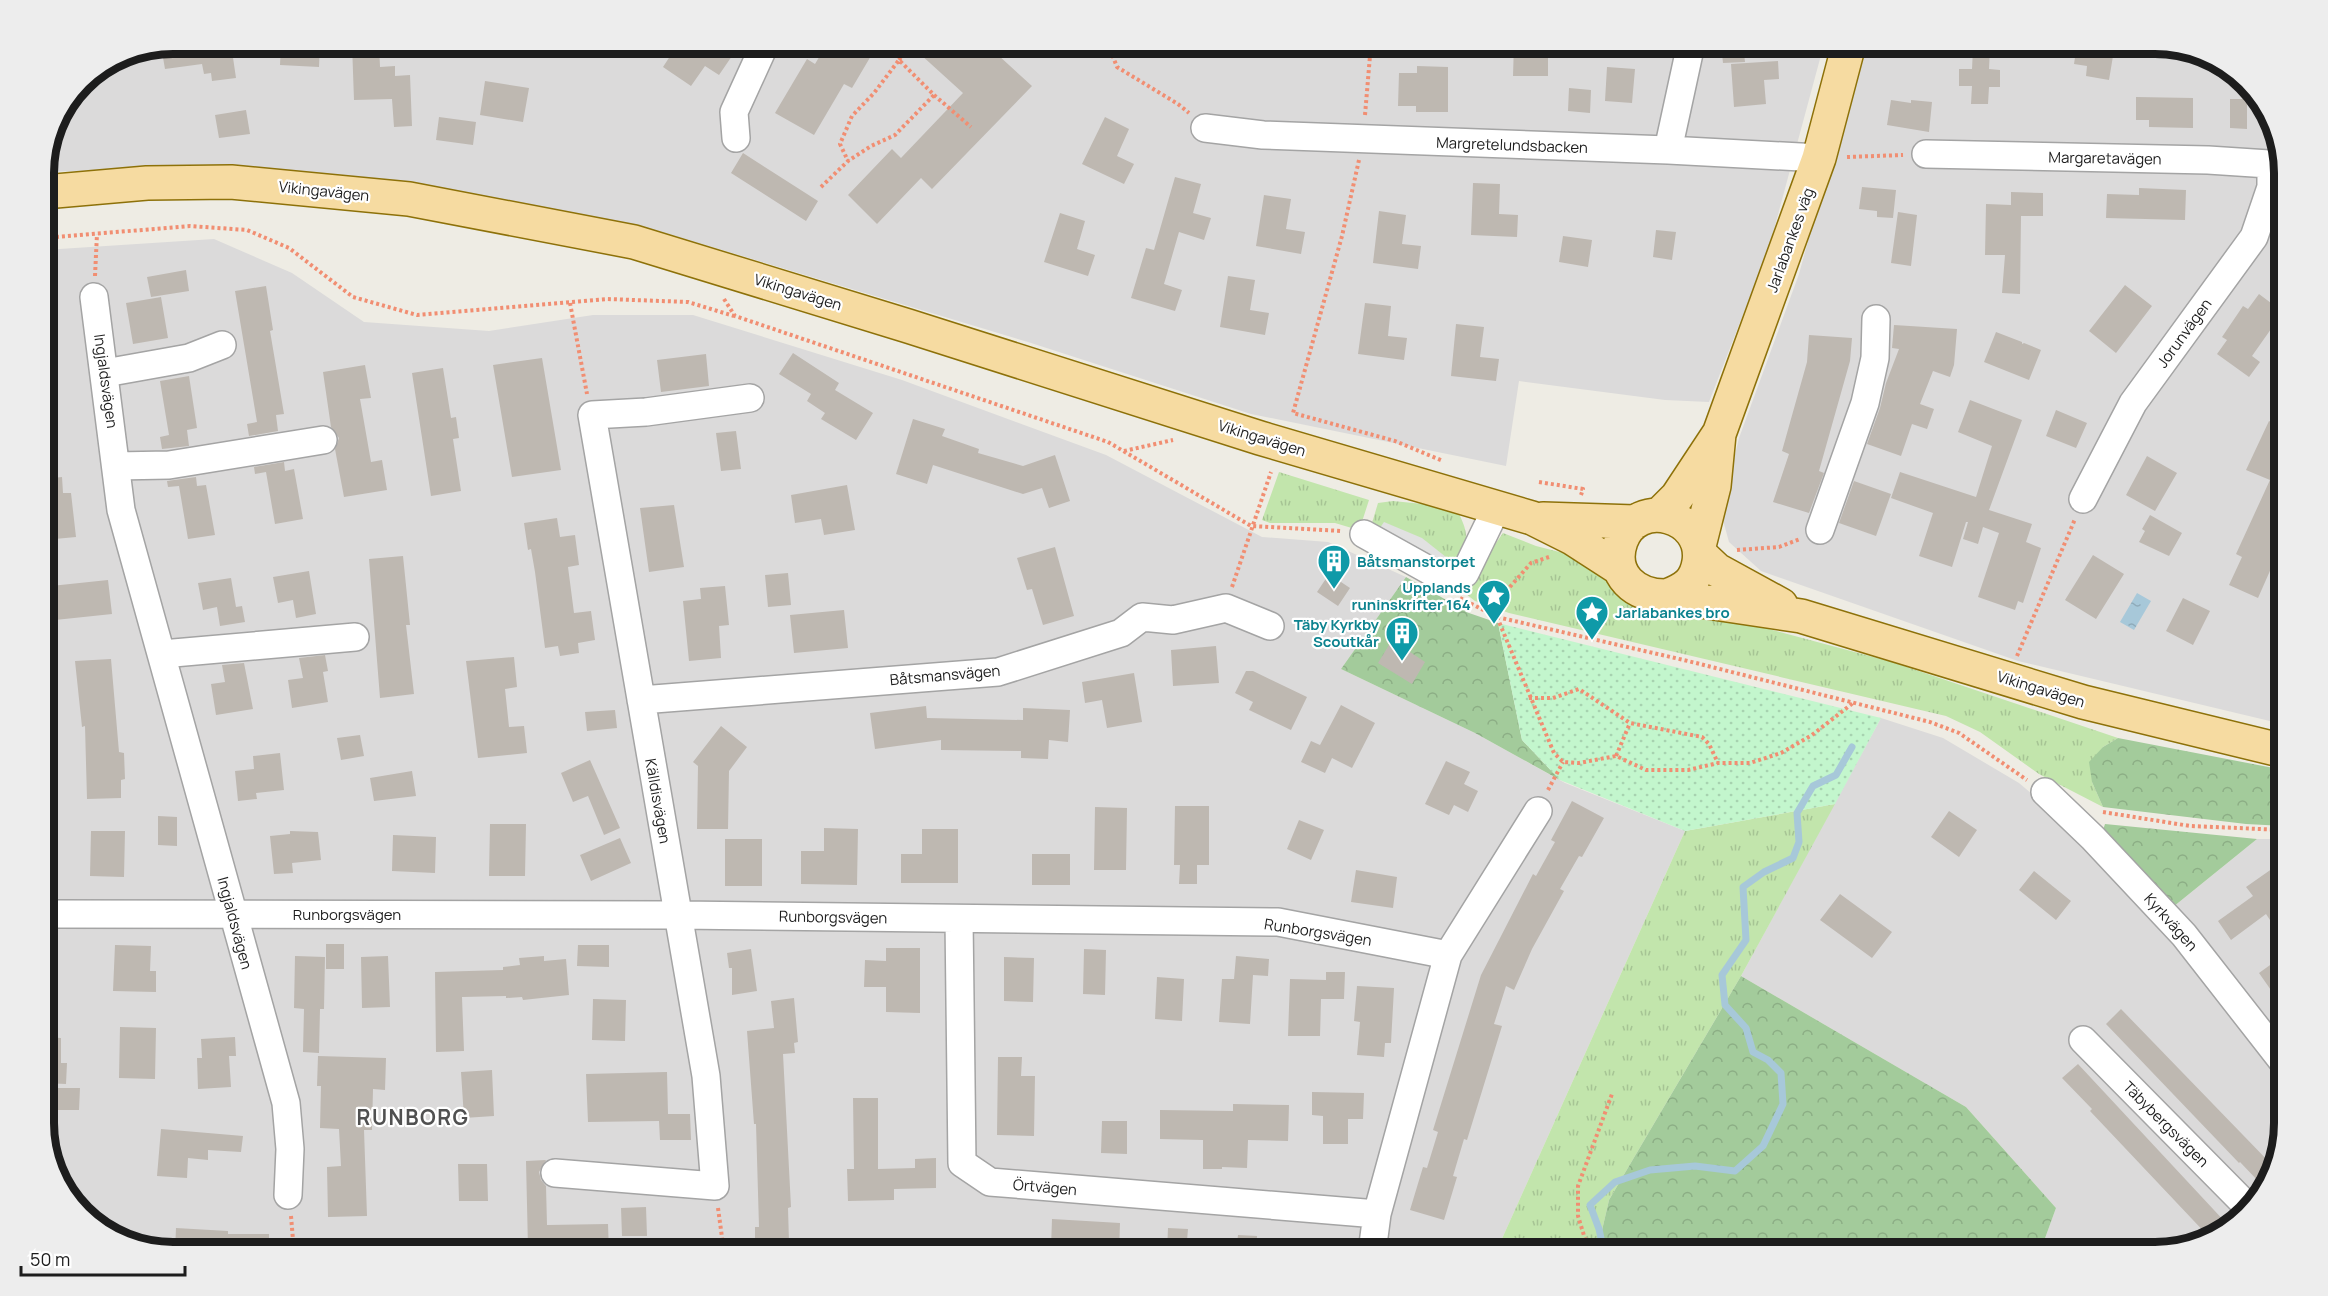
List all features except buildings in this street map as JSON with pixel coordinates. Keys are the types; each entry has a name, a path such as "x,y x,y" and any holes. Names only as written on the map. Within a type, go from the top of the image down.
{"main road":[{"name":"Jarlabankes väg","path":"1647,518 1677,497 1719,434 1820,158 1846,54"},
{"name":"Vikingavägen","path":"54,191 147,183 231,182 409,199 634,242 1260,438 1532,518 1572,538 1620,569 1627,582 1640,593 1654,597 1667,596 1801,616 2083,702 2274,749"},
{"name":"Jarlabankes väg","path":"1700,550 1714,486 1719,434"},
{"name":"Vikingavägen","path":"1532,518 1647,518 1668,515 1684,523 1694,533 1700,550 1717,570 1801,616"},
{"path":"1620,569 1618,554 1621,540 1647,518"},
{"path":"1667,596 1682,590 1694,581 1700,550"}],"street":[{"path":"736,138 734,112 760,54"},
{"path":"1668,150 1689,54"},
{"name":"Margretelundsbacken","path":"1205,128 1263,135 1364,140 1668,150 1820,158"},
{"name":"Margaretavägen","path":"1926,153 2208,160 2274,165"},
{"name":"Jorunvägen","path":"2083,499 2133,404 2254,237 2274,178"},
{"name":"Ingjaldsvägen","path":"94,297 122,510 286,1103 290,1149 288,1195"},
{"path":"1820,530 1865,403 1875,358 1876,319"},
{"path":"105,373 189,358 222,345"},
{"path":"592,415 646,412 750,398"},
{"name":"Källdisvägen","path":"592,415 706,1076 716,1186"},
{"path":"116,465 170,465 322,440"},
{"path":"1363,537 1443,579 1465,573 1497,507"},
{"path":"1226,608 1270,626"},
{"name":"Båtsmansvägen","path":"640,700 998,672 1121,633 1142,617 1173,620 1226,608"},
{"path":"162,654 355,637"},
{"name":"Kyrkvägen","path":"2045,792 2093,838 2184,935 2274,1050"},
{"path":"1373,1242 1377,1214 1448,955 1538,811"},
{"name":"Runborgsvägen","path":"54,914 678,915 1278,922 1448,955"},
{"name":"Örtvägen","path":"959,919 962,1163 990,1182 1377,1214"},
{"name":"Täbybergsvägen","path":"2083,1040 2243,1202"},
{"path":"555,1173 716,1186"}],"path":[{"path":"848,161 840,144 852,116 874,93 904,54"},
{"path":"1112,54 1117,67 1178,104 1205,128"},
{"path":"1370,54 1364,140 1342,236 1293,413 1395,441 1446,463"},
{"path":"899,60 971,127"},
{"path":"821,187 848,161 871,146 895,135 934,95"},
{"path":"1820,158 1926,153"},
{"path":"54,237 190,226 247,230 290,248 353,297 417,315 607,299 688,302 1108,442 1251,526 1342,531 1363,537"},
{"path":"94,297 97,234"},
{"path":"718,291 735,316"},
{"path":"570,303 592,415"},
{"path":"1124,451 1182,438"},
{"path":"1265,465 1276,468"},
{"path":"1226,608 1251,526 1271,471"},
{"path":"1733,550 1779,548 1820,530"},
{"path":"1453,594 1497,617 1688,661 1930,722 1959,733 2045,792"},
{"path":"1497,617 1554,753 1563,762 1579,763 1616,756 1646,770 1688,770 1718,763 1750,763 1781,753 1812,735 1854,702"},
{"path":"1529,698 1553,698 1579,689 1630,723 1702,737 1709,744 1718,763"},
{"path":"1616,756 1630,723"},
{"path":"1538,811 1563,762"},
{"path":"2098,810 2109,814 2190,826 2274,830"},
{"path":"1586,1242 1578,1216 1578,1186 1612,1094"},
{"path":"716,1186 723,1242"},
{"path":"288,1195 293,1242"}],"shaded area":[{"path":"1821,54 1769,248 1709,402 1665,400 1519,381 1506,466 1251,414 1028,342 659,231 381,182 133,169 54,172 54,165 63,127 83,94 94,83 120,66 157,55"},
{"path":"1859,54 2171,55 2201,63 2215,70 2245,94 2262,120 2272,150 2274,165 2274,722 2018,661 1761,571 1729,542 1721,513 1739,438 1799,274"},
{"path":"214,239 292,273 364,322 489,331 593,315 693,315 902,380 1106,455 1262,537 1328,542 1406,577 1341,669 1475,733 1565,783 1685,831 1500,1242 173,1242 142,1238 107,1222 83,1202 66,1176 56,1146 54,1131 54,249"},
{"path":"1384,522 1422,538 1451,561 1443,570 1375,535"},
{"path":"1881,718 1943,738 2019,783 2084,838 2157,920 2257,839 2274,839 2274,1123 2273,1139 2265,1169 2249,1196 2228,1217 2201,1233 2186,1238 2155,1242 2044,1242 2056,1208 1966,1107 1741,976"}],"green space":[{"path":"1279,472 1369,500 1360,528 1355,529 1335,523 1270,523 1262,520"},
{"path":"1393,501 1433,505 1459,514 1466,537 1461,561 1443,570 1451,561 1369,533 1378,503"},
{"path":"1503,533 1536,546 1579,557 1735,620 1892,662 2118,738 2103,747 2092,782 2103,807 2039,774 1980,732 1946,716 1509,613 1475,601 1462,591"},
{"path":"1406,577 1469,613 1498,623 1522,740 1560,780 1475,733 1341,669"},
{"path":"1498,623 1881,718 1835,804 1685,831 1560,780 1522,740"},
{"path":"2118,738 2274,768 2274,825 2103,807 2092,782 2089,762 2103,747"},
{"path":"1835,804 1741,976 1609,1200 1599,1242 1500,1242 1685,831"},
{"path":"2105,824 2257,839 2173,907 2103,830"},
{"path":"1741,976 1966,1107 2056,1208 2044,1242 1599,1242 1609,1200"}],"water":[{"path":"2137,593 2151,601 2134,630 2120,622"}],"waterway":[{"path":"1602,1242 1590,1205 1615,1182 1650,1170 1695,1166 1735,1171 1763,1146 1783,1104 1781,1073 1768,1060 1753,1052 1746,1028 1725,1005 1722,975 1746,940 1743,887 1764,872 1793,858 1799,842 1797,813 1813,786 1836,775 1852,747"}],"place":[{"name":"Båtsmanstorpet","path":"1334,590"},
{"name":"Upplands runinskrifter 164","path":"1494,625"},
{"name":"Jarlabankes bro","path":"1592,641"},
{"name":"Täby Kyrkby Scoutkår","path":"1402,662"}],"district":[{"name":"RUNBORG","path":"413,1117"}]}
